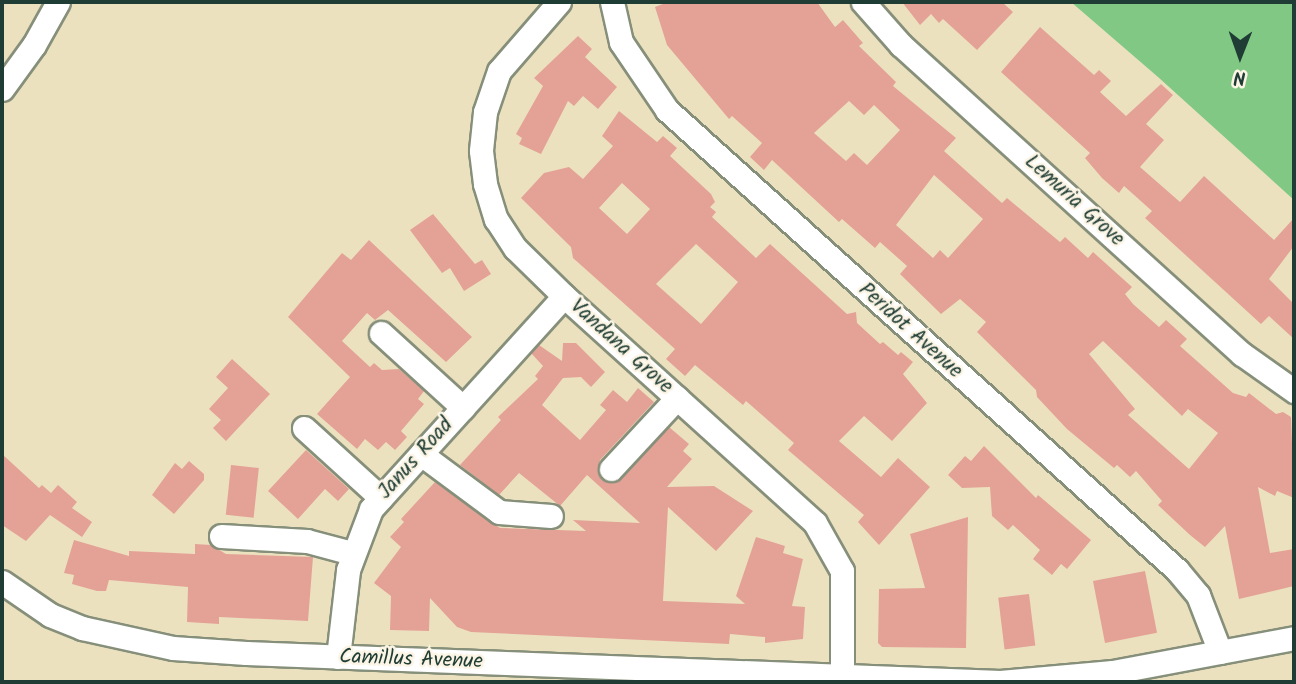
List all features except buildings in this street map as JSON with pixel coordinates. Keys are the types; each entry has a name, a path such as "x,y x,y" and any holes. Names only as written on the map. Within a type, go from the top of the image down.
{"street":[{"path":"2,89 34,45 58,2"},
{"name":"Vandana Grove","path":"559,2 499,71 485,112 481,151 496,219 515,248 564,296 815,523 832,546 842,571 842,678"},
{"name":"Peridot Avenue","path":"612,2 621,42 667,110 1177,570 1198,594 1220,652"},
{"name":"Lemuria Grove","path":"863,2 901,45 1242,354 1294,391"},
{"name":"Janus Road","path":"338,657 352,553 371,509 564,296"},
{"path":"382,333 463,408"},
{"path":"611,469 677,398"},
{"path":"304,428 381,498"},
{"path":"421,454 499,512 551,516"},
{"path":"221,536 307,541 352,553"},
{"name":"Camillus Avenue","path":"2,582 50,615 126,640 173,648 338,657 842,678 1049,680 1294,638"}],"green space":[{"path":"1071,2 1294,2 1294,200 1158,77"}]}
